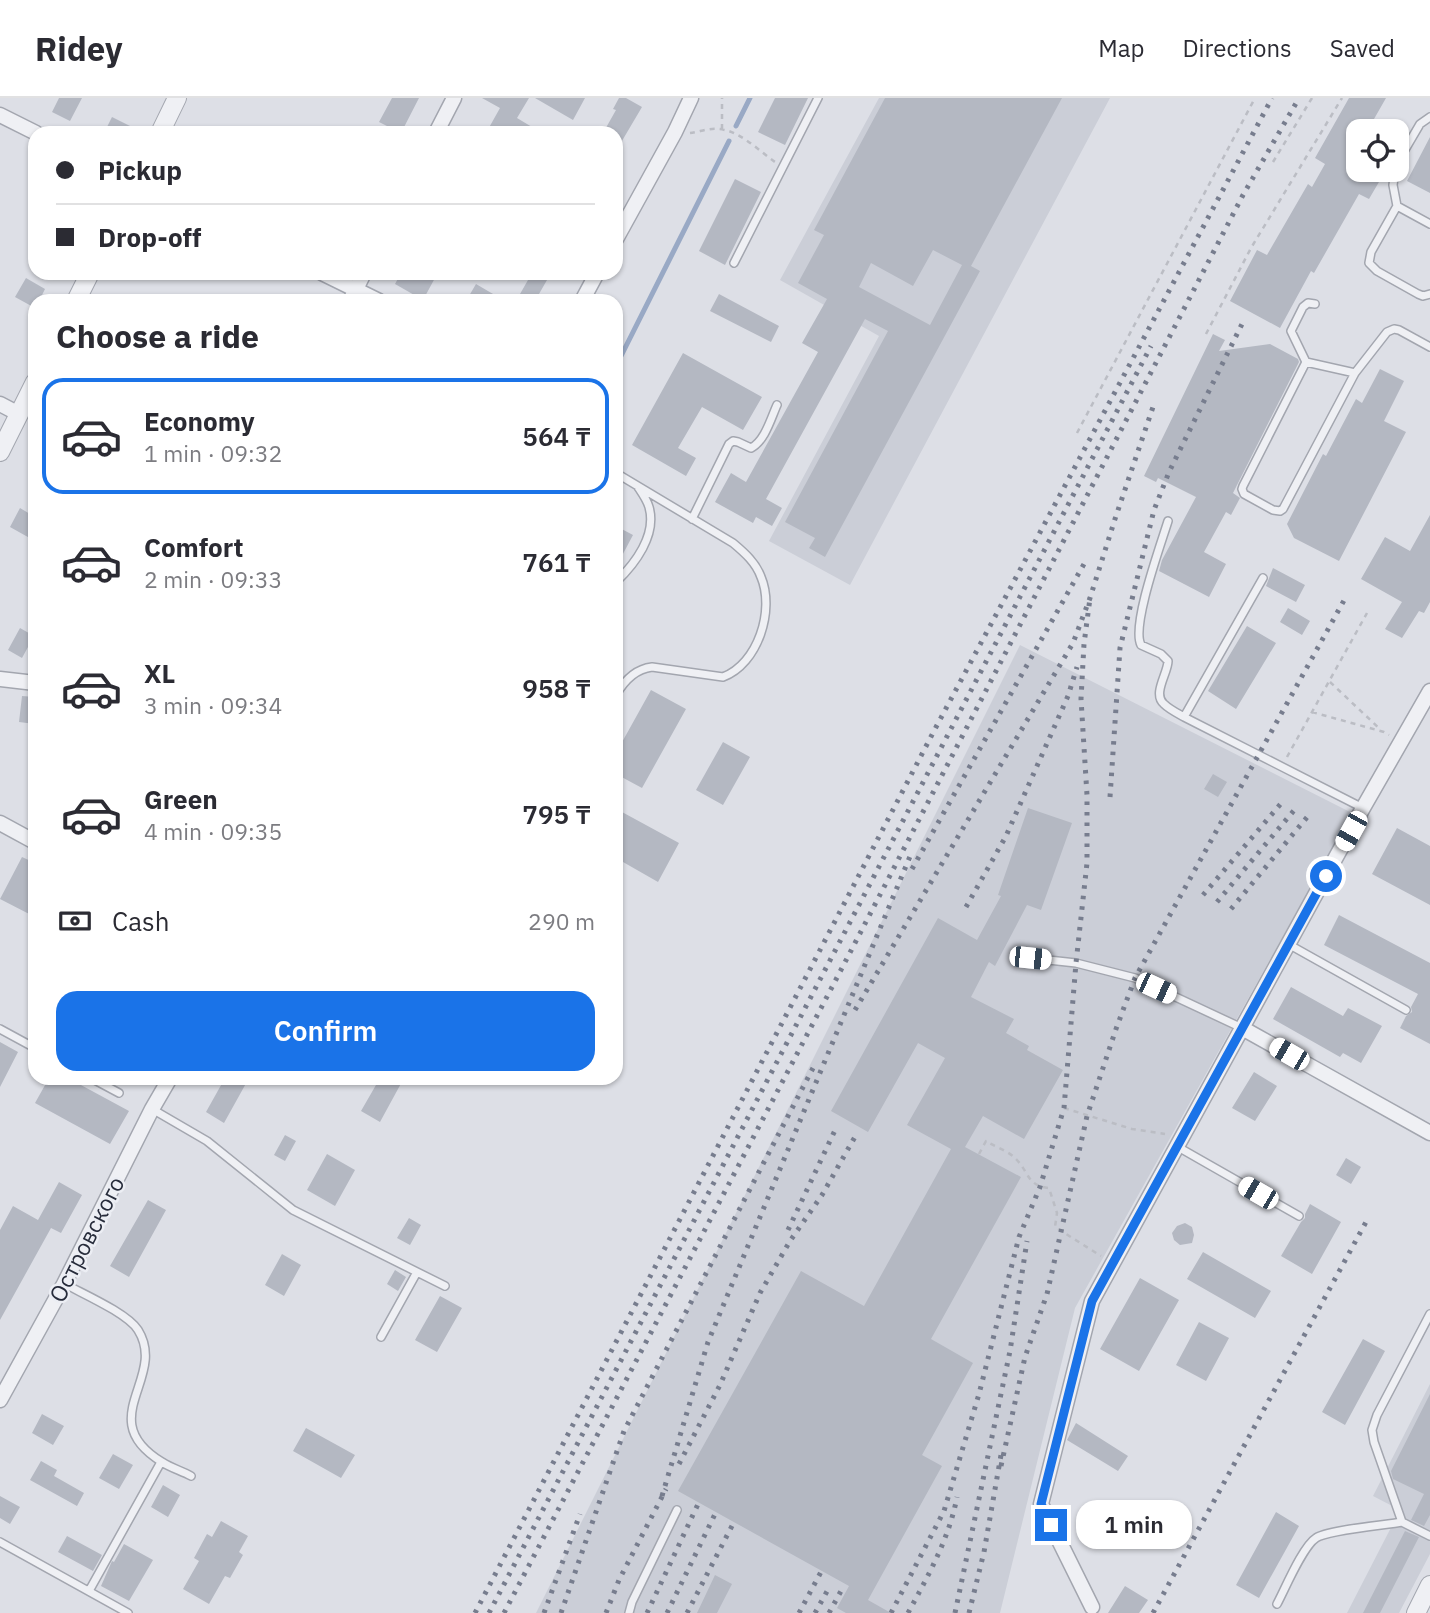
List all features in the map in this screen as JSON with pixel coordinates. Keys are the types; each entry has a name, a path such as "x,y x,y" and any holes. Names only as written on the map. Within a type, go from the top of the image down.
{"street":[{"path":"163,126 177,98"},
{"path":"440,126 454,98"},
{"path":"623,226 691,98"},
{"path":"0,114 28,129"},
{"path":"332,280 352,294"},
{"path":"0,452 28,396"},
{"path":"0,404 19,414"},
{"path":"0,680 28,682"},
{"path":"1092,1607 1041,1504 1092,1301 1430,691"},
{"path":"0,823 28,838"},
{"path":"1242,1028 1430,1133"},
{"name":"Островского","path":"0,1400 64,1284 166,1085"},
{"path":"1416,1613 1430,1585"}],"lane":[{"path":"734,263 818,98"},
{"path":"1409,144 1420,124 1430,117"},
{"path":"1393,182 1397,206 1371,252 1369,263 1377,271 1418,294 1430,294"},
{"path":"1397,206 1430,224"},
{"path":"1306,362 1292,331 1303,307 1308,303 1315,304"},
{"path":"1306,362 1242,489 1246,496 1277,511 1286,506 1355,373 1387,332 1399,330 1430,346"},
{"path":"1306,362 1355,373"},
{"path":"692,519 729,444 733,441 751,448 756,446 761,441 777,405"},
{"path":"623,477 742,550 757,567 767,595 763,622 751,655 733,673 723,677 652,667 645,668 623,683"},
{"path":"623,574 635,561 648,534 649,504 638,486"},
{"path":"1168,521 1150,577 1138,639 1141,645 1161,654 1168,661 1159,693 1160,700 1184,717 1363,808"},
{"path":"1184,717 1263,578"},
{"path":"1288,944 1406,1010"},
{"path":"1030,958 1076,963 1135,978 1242,1028"},
{"path":"0,1029 28,1044"},
{"path":"104,1085 119,1093"},
{"path":"152,1109 207,1141 293,1210 444,1286"},
{"path":"1179,1142 1299,1216"},
{"path":"382,1337 417,1272"},
{"path":"64,1284 118,1314 136,1328 145,1352 144,1369 133,1405 131,1429 139,1441 161,1462 191,1476"},
{"path":"1402,1522 1374,1443 1372,1430 1377,1415 1430,1314"},
{"path":"89,1591 161,1462"},
{"path":"629,1613 677,1510"},
{"path":"1277,1604 1307,1548 1316,1538 1328,1533 1402,1522 1430,1536"},
{"path":"0,1542 128,1613"}],"path":[{"path":"722,98 722,130"},
{"path":"1077,433 1255,98"},
{"path":"1273,162 1312,98"},
{"path":"1206,334 1251,248 1342,98"},
{"path":"675,132 698,132 716,128 729,131 783,168"},
{"path":"1281,766 1367,613"},
{"path":"1312,712 1384,732 1329,681"},
{"path":"1064,1108 1179,1142"},
{"path":"979,1154 986,1141 1015,1157 1033,1184 1049,1188 1057,1213 1055,1227 1113,1263"}],"shaded area":[{"path":"879,98 1110,98 850,585 769,541 879,336 780,280"},
{"path":"1020,645 1352,813 1075,1308 1000,1613 536,1613"},
{"path":"1430,1384 1430,1554 1399,1613 1347,1613 1400,1510 1373,1496"}],"building":[{"path":"59,98 82,98 70,121 52,112"},
{"path":"392,98 419,98 405,126 387,126 379,122"},
{"path":"482,98 529,98 517,118 530,126 490,126 500,108"},
{"path":"535,98 585,98 573,120"},
{"path":"619,98 626,98 642,107 623,139 623,126 607,126 616,110 613,109"},
{"path":"775,98 808,98 785,145 758,132"},
{"path":"885,98 1062,98 971,266 980,271 825,557 809,548 815,538 785,522 888,331 865,319 766,499 782,508 772,526 756,517 753,523 715,502 731,473 746,482 818,352 802,343 827,299 798,283 824,235 814,230","holes":["933,250 962,265 930,325 859,287 871,263 913,286"]},
{"path":"1349,98 1386,98 1374,119 1346,119 1346,182 1379,182 1369,199 1359,194 1314,273 1311,271 1280,328 1230,301 1257,250 1267,255 1308,184 1312,187 1325,164 1315,158"},
{"path":"112,117 130,126 108,126"},
{"path":"1430,137 1430,193 1409,182"},
{"path":"735,179 761,192 725,265 699,251"},
{"path":"26,278 45,289 42,294 28,294 28,304 15,297"},
{"path":"397,280 434,280 426,294 412,294 395,284"},
{"path":"528,280 547,280 539,294 520,294"},
{"path":"476,284 493,294 470,294"},
{"path":"719,294 779,326 771,342 710,311"},
{"path":"1213,334 1225,340 1219,351 1270,344 1299,362 1233,493 1240,498 1231,515 1226,512 1204,552 1226,564 1209,597 1159,571 1162,560 1196,497 1158,478 1156,482 1144,476"},
{"path":"683,353 762,397 743,430 702,407 678,448 696,458 686,476 632,445"},
{"path":"1380,369 1404,381 1384,421 1406,432 1339,561 1294,538 1287,524 1323,454 1326,456 1356,399 1362,403"},
{"path":"20,508 28,513 28,537 10,527"},
{"path":"1430,515 1430,602 1424,613 1419,611 1402,638 1385,629 1402,602 1361,579 1385,537 1410,551"},
{"path":"623,530 633,535 623,554"},
{"path":"1273,568 1305,585 1296,602 1266,586"},
{"path":"1288,608 1310,621 1302,635 1280,622"},
{"path":"1247,626 1276,643 1236,709 1208,691"},
{"path":"20,628 28,633 28,647 22,658 8,650"},
{"path":"651,690 686,709 642,788 623,778 623,740"},
{"path":"22,696 28,696 28,723 19,722"},
{"path":"723,742 750,757 723,805 696,790"},
{"path":"1213,774 1227,782 1218,797 1204,789"},
{"path":"1028,808 1072,823 1041,910 1027,905 995,966 989,962 971,997 1014,1019 1006,1033 1029,1046 1027,1050 1063,1070 1024,1139 983,1116 965,1147 1021,1177 931,1339 973,1363 922,1455 942,1466 868,1600 891,1613 846,1613 837,1608 849,1586 678,1491 801,1271 864,1306 951,1149 907,1125 945,1058 918,1043 868,1132 831,1111 938,918 977,940 1001,896 998,895"},
{"path":"623,813 679,843 658,882 623,862"},
{"path":"1397,828 1430,846 1430,905 1372,874"},
{"path":"22,857 28,860 28,913 0,899"},
{"path":"1339,915 1430,963 1430,1044 1400,1028 1406,1016 1412,1012 1411,1007 1418,994 1324,945"},
{"path":"1291,987 1343,1016 1348,1008 1382,1026 1361,1063 1343,1053 1340,1057 1273,1019"},
{"path":"0,1042 18,1052 0,1087"},
{"path":"1254,1072 1277,1086 1255,1121 1232,1108"},
{"path":"45,1085 81,1085 129,1111 110,1144 35,1103"},
{"path":"221,1085 245,1085 224,1123 206,1112"},
{"path":"376,1085 400,1085 380,1122 361,1111"},
{"path":"285,1135 296,1141 285,1161 274,1155"},
{"path":"327,1154 355,1170 335,1206 307,1190"},
{"path":"1346,1158 1361,1167 1351,1184 1336,1175"},
{"path":"59,1182 82,1195 61,1233 51,1228 0,1320 0,1230 13,1206 38,1220"},
{"path":"148,1200 166,1210 129,1277 110,1266"},
{"path":"1310,1204 1341,1222 1312,1274 1281,1256 1305,1218"},
{"path":"409,1218 421,1225 410,1245 397,1238"},
{"path":"1185,1223 1192,1227 1194,1235 1192,1243 1180,1245 1174,1240 1172,1233 1177,1226"},
{"path":"1203,1252 1271,1291 1255,1318 1187,1279"},
{"path":"282,1254 301,1265 284,1296 265,1285"},
{"path":"395,1270 406,1277 398,1291 387,1284"},
{"path":"1140,1278 1179,1300 1139,1371 1100,1349"},
{"path":"440,1296 462,1308 437,1352 415,1340"},
{"path":"1199,1322 1229,1338 1206,1381 1176,1365"},
{"path":"1363,1339 1385,1351 1345,1425 1322,1412"},
{"path":"1430,1394 1430,1515 1424,1526 1411,1520 1424,1494 1393,1479 1391,1471"},
{"path":"42,1414 64,1426 53,1445 32,1433"},
{"path":"1076,1423 1128,1456 1118,1471 1067,1440"},
{"path":"306,1428 355,1455 341,1478 293,1451"},
{"path":"113,1454 133,1465 119,1489 99,1478"},
{"path":"41,1461 57,1470 54,1476 84,1493 77,1506 30,1480"},
{"path":"163,1485 180,1495 168,1517 151,1507"},
{"path":"0,1496 20,1507 10,1524 0,1518"},
{"path":"1276,1512 1299,1526 1259,1598 1236,1585"},
{"path":"221,1521 248,1536 239,1552 243,1555 230,1578 225,1576 209,1604 183,1589 199,1561 194,1558 207,1534 212,1537"},
{"path":"1405,1531 1419,1537 1380,1613 1363,1613"},
{"path":"67,1536 102,1555 93,1571 58,1552"},
{"path":"124,1544 153,1560 129,1601 101,1586 112,1561 114,1562"},
{"path":"715,1575 732,1584 717,1613 697,1613"},
{"path":"1125,1586 1148,1600 1139,1613 1108,1613"}],"waterway":[{"path":"736,126 750,98"},
{"path":"623,352 729,141"}],"railway":[{"path":"475,1613 935,729 1272,98"},
{"path":"504,1613 1243,195 1299,98"},
{"path":"1110,797 1120,648 1154,510 1169,472 1242,324"},
{"path":"489,1613 1151,346"},
{"path":"855,1010 1073,643 1153,407"},
{"path":"912,869 1084,564"},
{"path":"1001,1466 1025,1357 1047,1294 1087,1116 1135,978 1347,595"},
{"path":"891,1613 944,1511 979,1394 1019,1237 1040,1187 1064,1108 1087,863 1087,795 1081,699 1090,598"},
{"path":"966,907 1006,836 1068,696 1077,667"},
{"path":"1203,895 1284,800"},
{"path":"1217,902 1296,808"},
{"path":"1231,909 1308,816"},
{"path":"662,1496 708,1342 911,854"},
{"path":"561,1613 624,1431 813,1068"},
{"path":"788,1230 837,1126"},
{"path":"679,1464 720,1385 760,1293 856,1135"},
{"path":"1153,1613 1366,1222"},
{"path":"955,1613 1010,1351 1027,1241"},
{"path":"969,1613 984,1552 1001,1455"},
{"path":"606,1613 619,1580 666,1489"},
{"path":"908,1613 943,1542 957,1497"},
{"path":"647,1613 699,1502"},
{"path":"667,1613 716,1512"},
{"path":"544,1613 580,1514"},
{"path":"687,1613 734,1522"},
{"path":"799,1613 822,1570"},
{"path":"815,1613 830,1586"},
{"path":"829,1613 841,1591"}],"route":[{"path":"1051,1525 1041,1504 1092,1301 1326,876"}]}
